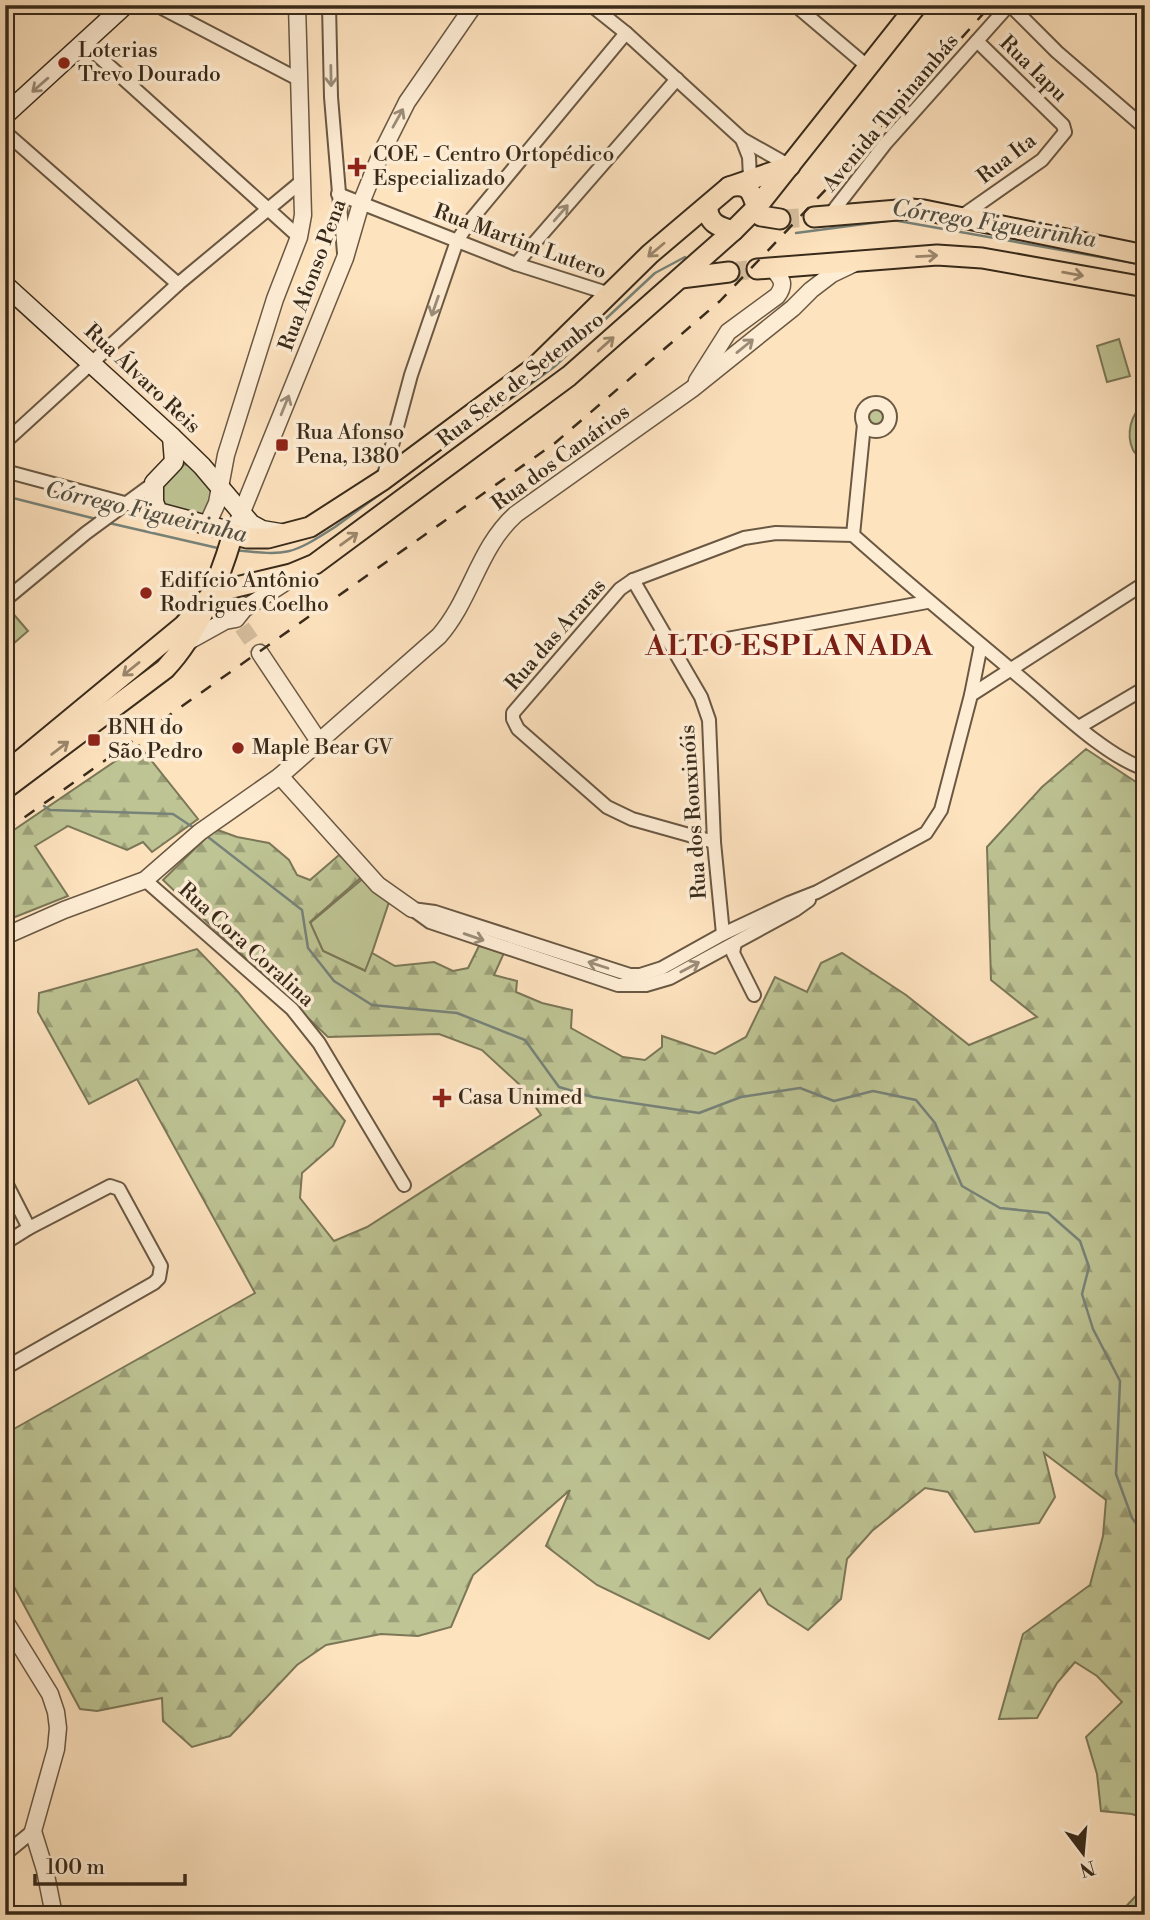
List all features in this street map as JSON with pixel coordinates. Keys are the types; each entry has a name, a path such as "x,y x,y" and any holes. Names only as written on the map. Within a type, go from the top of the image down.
{"main road":[{"path":"5,115 125,5"},
{"name":"Rua Sete de Setembro","path":"232,537 257,539 289,534 320,521 544,377 596,353 756,208 916,5"},
{"name":"Rua Sete de Setembro","path":"209,597 228,589 291,574 315,564 544,377 610,294 650,254 729,187 790,166"},
{"path":"729,187 735,185 747,189 754,194 756,208 764,218 780,219"},
{"path":"708,206 707,213 714,224 733,231"},
{"path":"822,216 910,209 962,216 1145,254"},
{"path":"765,269 937,255 982,258 1145,287"},
{"path":"681,278 729,272"},
{"name":"Rua Álvaro Reis","path":"5,285 202,466 241,514"},
{"path":"5,774 105,702 165,669 189,641 232,537 206,524 158,512 154,502 154,483 174,462 172,437"},
{"path":"241,514 262,530 289,534"},
{"path":"5,789 105,702 209,597"}],"street":[{"path":"156,5 298,79"},
{"path":"206,524 217,503 226,455 275,299 299,237 304,210 297,5"},
{"path":"329,5 331,97 345,258"},
{"name":"Rua Afonso Pena","path":"232,537 345,258 361,203 380,156 407,102 474,5"},
{"path":"591,5 626,33 742,139 790,166"},
{"path":"795,5 867,66"},
{"path":"1010,5 1057,52 1145,128"},
{"name":"Avenida Tupinambás","path":"822,216 1010,5"},
{"path":"383,480 411,375 457,242 470,221 626,33"},
{"name":"Rua Iapu","path":"977,40 1063,124"},
{"path":"85,44 299,237"},
{"path":"516,264 677,79"},
{"name":"Rua Ita","path":"962,216 1042,160 1064,136 1063,124"},
{"path":"5,132 178,284"},
{"path":"742,139 749,157 750,178"},
{"path":"5,442 178,284 303,181"},
{"name":"Rua Martim Lutero","path":"338,194 516,264 610,294"},
{"name":"Rua dos Canários","path":"145,880 200,832 280,776 320,743 439,636 464,601 491,542 500,528 516,514 692,389 832,274 859,261"},
{"path":"692,389 728,332 770,302 783,288 782,280 765,269"},
{"path":"864,424 853,535 927,601 1079,727 1123,759 1145,769"},
{"path":"174,462 202,466 213,464 226,455"},
{"path":"5,471 158,512"},
{"path":"7,595 154,483"},
{"name":"Rua das Araras","path":"714,842 632,818 607,807 518,729 513,713 608,601 633,580 751,536 776,533 853,535"},
{"path":"189,641 225,621 239,623 253,603 315,564"},
{"name":"Rua dos Rouxinóis","path":"633,580 701,697 709,720 714,842 723,934"},
{"path":"971,695 1145,583"},
{"path":"673,649 927,601"},
{"path":"641,980 723,934 817,892 926,833 941,810 981,645"},
{"path":"260,653 320,743"},
{"path":"1079,727 1145,688"},
{"path":"280,776 378,885 412,909 435,912 641,980 670,978 731,948 795,910 817,892"},
{"path":"5,936 64,910 145,880"},
{"name":"Rua Cora Coralina","path":"145,880 292,1009 305,1024 319,1042 404,1185"},
{"path":"731,948 754,995"},
{"path":"5,1181 29,1228"},
{"path":"5,1243 110,1186 115,1186 161,1266 161,1272 154,1283 5,1368"},
{"path":"5,1621 50,1694 56,1712 56,1749 33,1831 45,1870 54,1915"},
{"path":"5,1854 33,1831"}],"green space":[{"path":"1119,339 1130,376 1107,382 1097,346"},
{"path":"1145,404 1145,463 1133,450 1130,431 1136,413"},
{"path":"876,405 885,408 888,417 885,426 876,429 867,426 864,417 867,408"},
{"path":"174,463 197,466 219,489 207,522 156,511 152,492"},
{"path":"10,610 28,631 5,651 5,614"},
{"path":"139,745 198,819 152,852 143,842 127,850 68,826 35,846 68,896 5,921 5,836"},
{"path":"1086,749 1145,788 1145,1819 1132,1814 1101,1811 1097,1774 1086,1737 1122,1702 1097,1676 1075,1662 1057,1683 1037,1718 999,1719 1023,1634 1090,1585 1103,1536 1106,1500 1044,1453 1055,1497 1039,1523 975,1532 948,1492 925,1488 872,1531 847,1559 841,1599 808,1630 768,1604 760,1589 709,1639 597,1585 546,1546 570,1490 473,1575 451,1627 418,1636 381,1634 326,1645 297,1665 230,1736 192,1747 163,1721 162,1698 97,1711 80,1709 5,1570 5,1434 255,1293 137,1079 89,1104 38,1012 39,993 197,949 238,992 345,1121 333,1146 302,1173 300,1198 334,1241 367,1227 541,1115 521,1086 482,1050 439,1034 328,1037 163,880 215,829 237,837 269,843 289,860 297,875 310,880 339,855 364,875 310,922 323,951 365,971 372,953 395,966 434,962 453,971 468,968 479,946 504,953 494,975 517,981 516,992 542,1003 572,1010 571,1028 623,1057 645,1060 662,1047 662,1036 715,1054 746,1037 775,977 807,992 821,963 842,953 906,995 969,1045 1037,1017 991,980 987,847 1042,787"},
{"path":"366,876 390,899 366,971 323,951 310,923"},
{"path":"1145,1886 1145,1915 1118,1915"}],"waterway":[{"name":"Córrego Figueirinha","path":"893,220 1145,265"},
{"name":"Córrego Figueirinha","path":"796,233 887,221"},
{"name":"Córrego Figueirinha","path":"235,550 267,553 288,551 335,527 554,367 655,273 685,257"},
{"name":"Córrego Figueirinha","path":"5,496 96,519"},
{"name":"Córrego Figueirinha","path":"109,523 222,549"},
{"path":"44,806 50,810 173,814 194,828"},
{"path":"208,837 302,910 308,948 334,981 372,1005 457,1013 525,1040 559,1087 593,1097 699,1113 741,1097 800,1088 834,1101 873,1091 916,1100 935,1123 962,1186 1000,1208 1048,1213 1080,1241 1089,1267 1082,1294 1093,1329 1120,1381 1116,1474 1132,1518 1145,1535"}],"tunnel":[{"path":"780,219 814,217"},
{"path":"729,272 757,269"},
{"path":"242,627 260,653"}],"railway":[{"path":"5,831 555,443 720,301 833,182 991,5"}],"place":[{"name":"Loterias Trevo Dourado","path":"64,63"},
{"name":"COE - Centro Ortopédico Especializado","path":"357,167"},
{"name":"Rua Afonso Pena, 1380","path":"282,445"},
{"name":"Edifício Antônio Rodrigues Coelho","path":"146,593"},
{"name":"BNH do São Pedro","path":"94,740"},
{"name":"Maple Bear GV","path":"238,748"},
{"name":"Casa Unimed","path":"442,1098"}],"district":[{"name":"ALTO ESPLANADA","path":"790,646"}]}
